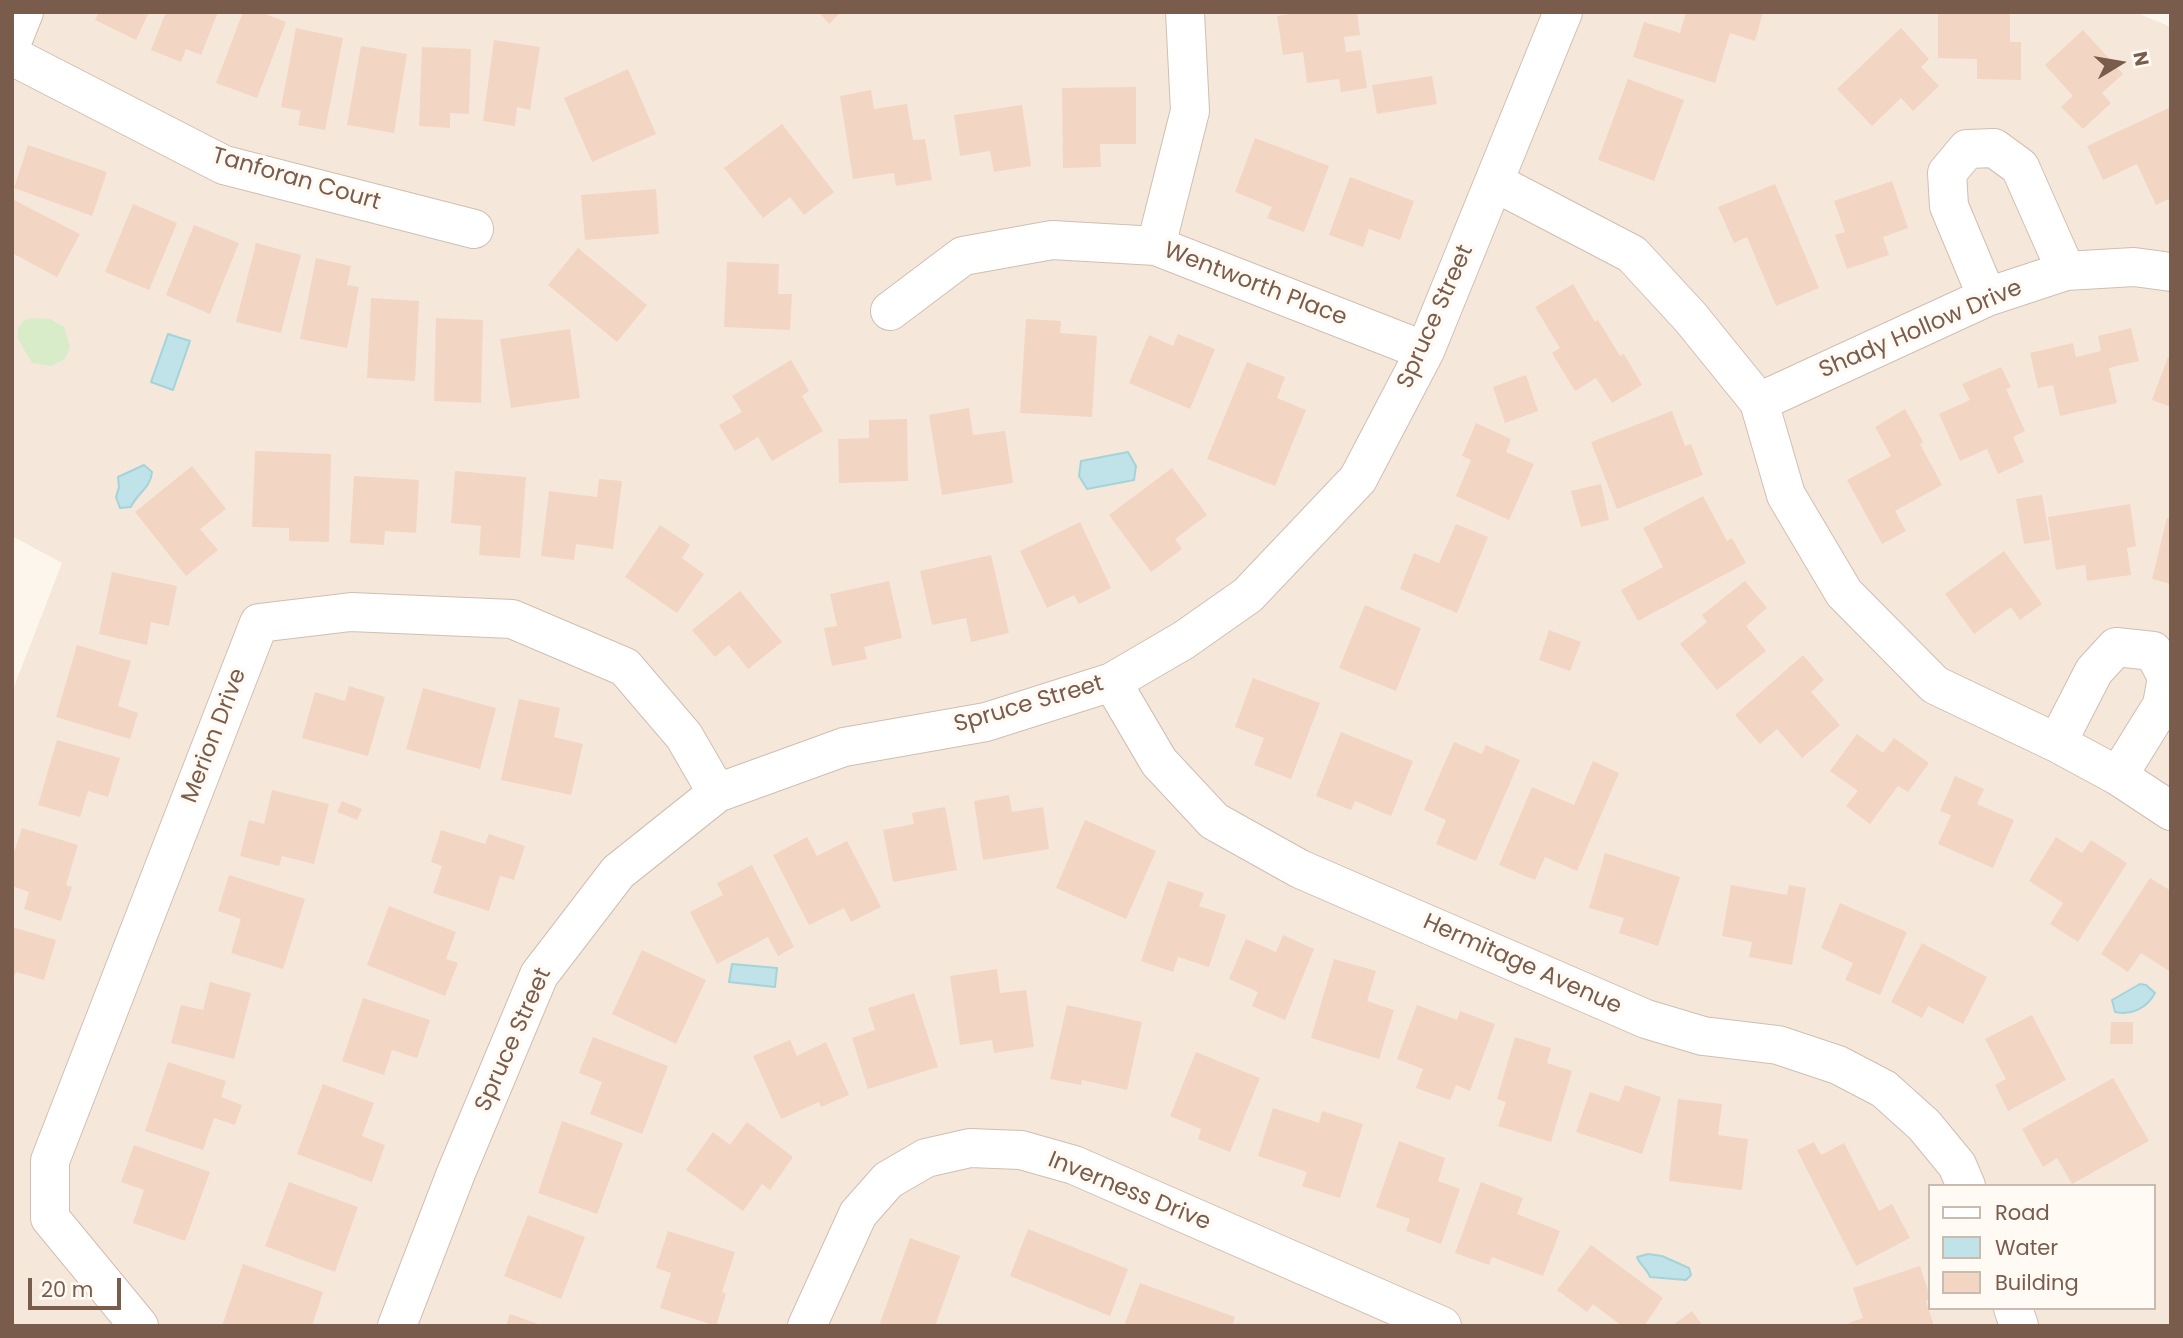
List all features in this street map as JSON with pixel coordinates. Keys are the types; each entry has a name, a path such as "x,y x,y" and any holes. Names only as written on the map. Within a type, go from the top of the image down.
{"street":[{"path":"12,42 23,12"},
{"path":"1156,246 1190,111 1185,12"},
{"name":"Spruce Street","path":"397,1326 456,1173 539,975 618,872 717,793 844,747 986,722 1112,682 1184,640 1248,595 1358,479 1425,351 1563,12"},
{"name":"Tanforan Court","path":"12,56 224,164 474,229"},
{"path":"1987,297 1950,206 1947,173 1968,149 1994,148 2020,167 2066,271"},
{"path":"1494,182 1632,254 1691,318 1759,402 1786,495 1844,593 1935,685 2057,743 2118,776 2171,811"},
{"name":"Wentworth Place","path":"890,311 963,256 1052,240 1156,246 1425,351"},
{"name":"Shady Hollow Drive","path":"1759,402 1987,297 2066,271 2134,267 2171,272"},
{"name":"Merion Drive","path":"139,1326 50,1218 50,1161 259,623 351,612 512,620 625,667 684,736 717,793"},
{"path":"2057,743 2094,671 2116,647 2153,651 2167,677 2162,705 2118,776"},
{"name":"Hermitage Avenue","path":"1112,682 1159,762 1214,821 1300,869 1646,1019 1703,1036 1778,1045 1838,1065 1884,1089 1924,1125 1957,1165 1965,1184"},
{"name":"Inverness Drive","path":"807,1326 858,1214 888,1180 926,1158 970,1148 1021,1150 1074,1166 1442,1326"}],"shaded area":[{"path":"12,12 2135,12 2171,27 2171,1326 12,1326 12,692 62,563 12,536"}],"green space":[{"path":"50,319 64,327 70,347 65,359 51,366 32,363 18,339 18,328 24,320"}],"water":[{"path":"168,334 190,341 173,390 151,382"},
{"path":"1128,452 1136,466 1134,480 1087,489 1079,476 1081,461"},
{"path":"144,465 152,472 149,482 131,507 120,508 116,497 118,477"},
{"path":"732,964 777,968 775,987 729,982"},
{"path":"2140,984 2146,985 2155,993 2148,1003 2133,1012 2115,1012 2112,1000"},
{"path":"1648,1254 1662,1256 1689,1268 1691,1275 1686,1280 1650,1277 1637,1257"}],"building":[{"path":"99,12 149,12 136,40 95,20"},
{"path":"166,12 218,12 201,55 186,49 181,62 151,50"},
{"path":"243,12 261,12 286,22 257,98 216,83"},
{"path":"819,12 841,12 829,24"},
{"path":"1301,12 1357,12 1360,35 1344,37 1346,52 1361,50 1367,88 1341,92 1339,79 1307,83 1303,52 1283,55 1277,16"},
{"path":"1686,12 1763,12 1755,41 1730,33 1715,83 1633,57 1644,22 1680,33"},
{"path":"1938,12 2010,12 2010,42 2021,42 2021,80 1977,79 1977,59 1938,58"},
{"path":"296,28 343,38 325,130 298,125 301,111 281,107"},
{"path":"1901,28 1929,59 1921,67 1939,86 1913,111 1901,98 1872,126 1837,89"},
{"path":"2083,30 2123,74 2102,93 2111,103 2083,129 2061,107 2073,96 2045,65"},
{"path":"494,40 540,47 530,110 517,107 515,126 483,121"},
{"path":"361,46 407,54 394,133 347,125"},
{"path":"422,47 471,49 469,114 450,113 450,128 419,126"},
{"path":"628,69 656,134 592,162 564,98"},
{"path":"1432,76 1437,104 1377,114 1372,85"},
{"path":"1628,79 1684,100 1654,181 1598,160"},
{"path":"1136,87 1136,144 1100,144 1101,167 1063,168 1062,88"},
{"path":"871,90 874,109 907,104 913,140 925,139 932,180 896,186 894,173 853,179 840,96"},
{"path":"1022,105 1031,166 994,172 990,151 960,156 954,115"},
{"path":"2171,107 2171,198 2156,205 2137,164 2103,180 2087,146"},
{"path":"782,124 834,192 804,215 790,197 763,218 724,168"},
{"path":"1255,138 1329,166 1304,232 1267,218 1272,207 1235,192"},
{"path":"28,145 107,172 92,216 14,188"},
{"path":"1350,177 1414,201 1400,240 1369,229 1363,247 1329,235"},
{"path":"1892,181 1908,228 1883,237 1889,255 1847,269 1835,235 1845,232 1834,201"},
{"path":"1775,184 1819,288 1776,306 1747,237 1734,243 1718,207"},
{"path":"656,189 659,234 585,240 581,195"},
{"path":"12,199 80,234 57,277 12,253"},
{"path":"133,204 177,223 149,290 105,272"},
{"path":"194,225 239,243 210,314 166,295"},
{"path":"256,243 301,255 281,333 236,322"},
{"path":"578,248 647,305 617,342 548,285"},
{"path":"316,258 351,266 347,285 359,287 347,348 300,339"},
{"path":"727,262 779,264 778,294 792,294 790,330 724,327"},
{"path":"1573,284 1595,322 1598,320 1620,356 1624,354 1642,385 1612,403 1596,378 1575,391 1552,353 1560,348 1535,307"},
{"path":"371,298 419,301 415,381 367,378"},
{"path":"436,318 483,320 481,403 434,401"},
{"path":"1026,319 1061,321 1060,333 1097,336 1092,417 1020,413"},
{"path":"2131,328 2139,361 2109,368 2117,403 2060,416 2053,385 2038,388 2030,353 2073,343 2076,357 2101,351 2098,336"},
{"path":"570,329 580,398 511,408 500,339"},
{"path":"1178,334 1215,349 1190,409 1129,383 1149,335 1173,346"},
{"path":"2168,357 2171,358 2171,407 2152,400"},
{"path":"791,360 809,391 802,396 823,431 772,461 758,437 735,451 719,425 742,412 732,396"},
{"path":"1247,362 1285,377 1277,398 1306,410 1275,486 1207,459"},
{"path":"2001,367 2011,387 2006,389 2025,431 2013,437 2024,462 1998,474 1987,449 1960,461 1939,414 1970,400 1962,384"},
{"path":"1526,375 1538,411 1505,423 1493,387"},
{"path":"969,408 973,435 1005,431 1013,483 942,495 929,415"},
{"path":"1905,409 1942,485 1895,511 1906,531 1882,544 1847,480 1891,456 1875,427"},
{"path":"1672,411 1685,446 1691,444 1703,475 1617,509 1591,442"},
{"path":"907,419 908,481 839,483 838,439 869,438 869,420"},
{"path":"1476,423 1511,439 1506,452 1534,464 1509,520 1456,496 1471,460 1462,456"},
{"path":"255,451 331,454 329,542 289,541 289,528 252,527"},
{"path":"192,466 226,509 200,529 218,550 186,576 135,512"},
{"path":"1172,468 1207,515 1175,539 1182,549 1151,572 1109,515"},
{"path":"455,471 526,477 520,558 479,555 481,526 451,523"},
{"path":"354,476 419,480 416,533 385,531 384,545 350,543"},
{"path":"599,479 622,481 613,549 576,544 574,560 541,556 549,491 597,497"},
{"path":"1601,484 1609,520 1581,527 1571,491"},
{"path":"2042,495 2050,540 2024,544 2016,499"},
{"path":"1703,496 1727,541 1732,538 1746,563 1638,621 1621,590 1663,567 1643,528"},
{"path":"2130,504 2136,546 2127,548 2131,575 2087,581 2085,565 2056,570 2048,517"},
{"path":"2167,518 2171,519 2171,584 2152,579"},
{"path":"1080,522 1111,588 1079,604 1074,595 1047,608 1020,551"},
{"path":"1456,524 1488,537 1457,613 1400,589 1414,553 1439,563"},
{"path":"660,525 690,545 682,558 704,574 677,613 625,577"},
{"path":"2004,551 2042,604 2020,620 2011,607 1974,634 1945,594"},
{"path":"991,555 1009,633 971,642 966,618 932,625 920,571"},
{"path":"112,572 177,586 169,626 151,622 147,645 99,634"},
{"path":"889,581 902,638 864,647 867,659 832,666 824,628 837,626 830,594"},
{"path":"1745,581 1767,608 1746,626 1766,651 1717,690 1680,644 1707,622 1702,615"},
{"path":"740,591 782,642 748,669 729,645 715,657 692,630"},
{"path":"1365,605 1421,628 1396,691 1339,668"},
{"path":"1549,630 1581,642 1570,671 1539,660"},
{"path":"77,645 131,661 118,706 138,713 130,739 56,717"},
{"path":"1803,655 1824,680 1811,692 1840,725 1802,758 1777,729 1760,744 1735,715"},
{"path":"1253,678 1320,703 1291,779 1254,765 1264,738 1235,727"},
{"path":"349,686 385,697 368,756 302,738 315,692 345,701"},
{"path":"423,688 496,708 480,769 406,749"},
{"path":"519,699 560,708 554,737 583,744 571,795 501,780"},
{"path":"1341,732 1413,761 1391,816 1355,801 1351,810 1316,796"},
{"path":"1857,734 1883,753 1894,738 1929,763 1908,792 1898,786 1870,824 1846,806 1858,791 1830,771"},
{"path":"57,740 120,758 108,797 88,791 80,817 38,805"},
{"path":"1454,742 1482,754 1486,745 1520,760 1476,861 1436,844 1446,820 1424,810"},
{"path":"1593,761 1619,773 1577,871 1545,857 1535,880 1499,865 1532,787 1574,805"},
{"path":"1955,776 1984,789 1977,804 2014,820 1993,868 1938,844 1951,815 1940,811"},
{"path":"272,790 329,804 314,864 282,856 279,866 240,856 249,820 264,824"},
{"path":"1009,795 1012,812 1043,807 1049,849 983,860 974,801"},
{"path":"342,801 362,809 357,820 337,812"},
{"path":"945,807 957,870 893,882 883,830 914,824 912,813"},
{"path":"1085,820 1156,851 1126,919 1056,888"},
{"path":"22,828 78,845 66,885 72,887 61,921 24,909 29,892 12,886 12,858"},
{"path":"441,830 485,844 489,834 525,846 514,880 500,876 489,911 433,893 442,866 431,862"},
{"path":"807,837 817,856 847,841 881,907 851,922 844,908 809,925 773,855"},
{"path":"2056,837 2082,853 2091,840 2127,863 2078,942 2050,924 2063,903 2029,881"},
{"path":"1605,853 1680,877 1658,946 1619,933 1624,918 1589,908"},
{"path":"752,865 794,947 778,956 768,937 717,964 690,912 723,895 717,883"},
{"path":"229,875 305,899 283,969 231,953 241,919 218,911"},
{"path":"2150,878 2171,891 2171,972 2141,953 2128,972 2101,954"},
{"path":"1168,881 1204,893 1199,906 1226,915 1209,967 1178,957 1173,972 1141,961"},
{"path":"1731,885 1787,895 1789,885 1806,888 1792,965 1749,957 1752,942 1722,936"},
{"path":"1840,903 1907,932 1880,995 1845,980 1853,963 1821,948"},
{"path":"389,906 456,932 446,959 458,963 445,996 367,965"},
{"path":"12,927 56,940 44,980 16,972 12,982"},
{"path":"1283,935 1314,949 1285,1020 1252,1006 1258,992 1229,979 1246,939 1276,952"},
{"path":"1922,943 1987,977 1963,1024 1928,1006 1922,1018 1891,1002"},
{"path":"642,950 706,980 676,1044 612,1014"},
{"path":"1334,959 1376,971 1367,1001 1394,1010 1379,1059 1311,1038"},
{"path":"997,969 1000,993 1026,990 1034,1047 994,1053 992,1040 960,1045 950,976"},
{"path":"210,982 251,993 234,1059 171,1043 181,1005 203,1010"},
{"path":"914,993 938,1067 868,1089 852,1038 875,1030 868,1008"},
{"path":"363,998 430,1020 417,1058 392,1050 384,1075 342,1061"},
{"path":"1067,1005 1142,1022 1127,1090 1082,1080 1081,1085 1050,1079"},
{"path":"1417,1005 1457,1020 1460,1011 1495,1024 1470,1091 1456,1085 1450,1100 1416,1088 1423,1069 1397,1059"},
{"path":"2032,1015 2066,1080 2008,1111 1995,1085 2006,1079 1985,1039"},
{"path":"2111,1022 2133,1022 2133,1044 2110,1044"},
{"path":"593,1037 668,1066 642,1134 590,1114 602,1082 579,1073"},
{"path":"1515,1037 1551,1048 1547,1063 1572,1071 1551,1142 1498,1126 1506,1102 1497,1099"},
{"path":"790,1040 797,1056 826,1042 849,1095 821,1107 819,1102 781,1119 753,1056"},
{"path":"1196,1052 1260,1078 1230,1152 1198,1139 1201,1129 1170,1116"},
{"path":"168,1062 226,1081 221,1097 242,1105 235,1125 214,1118 203,1150 145,1131"},
{"path":"2113,1078 2149,1141 2072,1184 2057,1158 2043,1167 2022,1129"},
{"path":"323,1084 374,1103 362,1136 385,1145 372,1182 297,1154"},
{"path":"1625,1085 1661,1097 1642,1154 1576,1132 1590,1092 1619,1102"},
{"path":"1678,1099 1722,1104 1718,1135 1748,1139 1742,1190 1669,1181"},
{"path":"1273,1108 1319,1123 1322,1111 1363,1124 1340,1198 1302,1186 1307,1172 1258,1156"},
{"path":"562,1121 623,1143 597,1214 538,1193"},
{"path":"747,1122 793,1157 770,1190 762,1184 743,1211 686,1170 713,1132 730,1145"},
{"path":"1399,1141 1445,1158 1438,1181 1460,1189 1441,1244 1406,1231 1410,1219 1376,1207"},
{"path":"1814,1142 1821,1155 1844,1143 1879,1211 1892,1204 1910,1238 1856,1266 1797,1150"},
{"path":"134,1145 210,1172 185,1241 133,1223 144,1190 121,1182"},
{"path":"289,1182 358,1207 335,1272 265,1246"},
{"path":"1481,1182 1523,1198 1517,1214 1560,1231 1543,1276 1492,1257 1489,1265 1455,1253"},
{"path":"528,1215 585,1237 561,1299 504,1276"},
{"path":"1028,1229 1128,1269 1110,1316 1010,1276"},
{"path":"668,1231 735,1252 722,1292 726,1294 716,1326 660,1308 671,1273 656,1268"},
{"path":"910,1238 960,1256 935,1326 887,1326 880,1323"},
{"path":"1591,1245 1663,1298 1644,1326 1622,1326 1593,1304 1587,1312 1557,1290"},
{"path":"243,1264 323,1292 312,1326 222,1326"},
{"path":"1920,1266 1927,1288 1927,1310 1934,1326 1849,1326 1849,1323 1863,1318 1853,1288"},
{"path":"1140,1283 1235,1317 1232,1326 1124,1326"},
{"path":"1692,1311 1703,1326 1672,1326"},
{"path":"510,1314 541,1325 541,1326 506,1326"}]}
